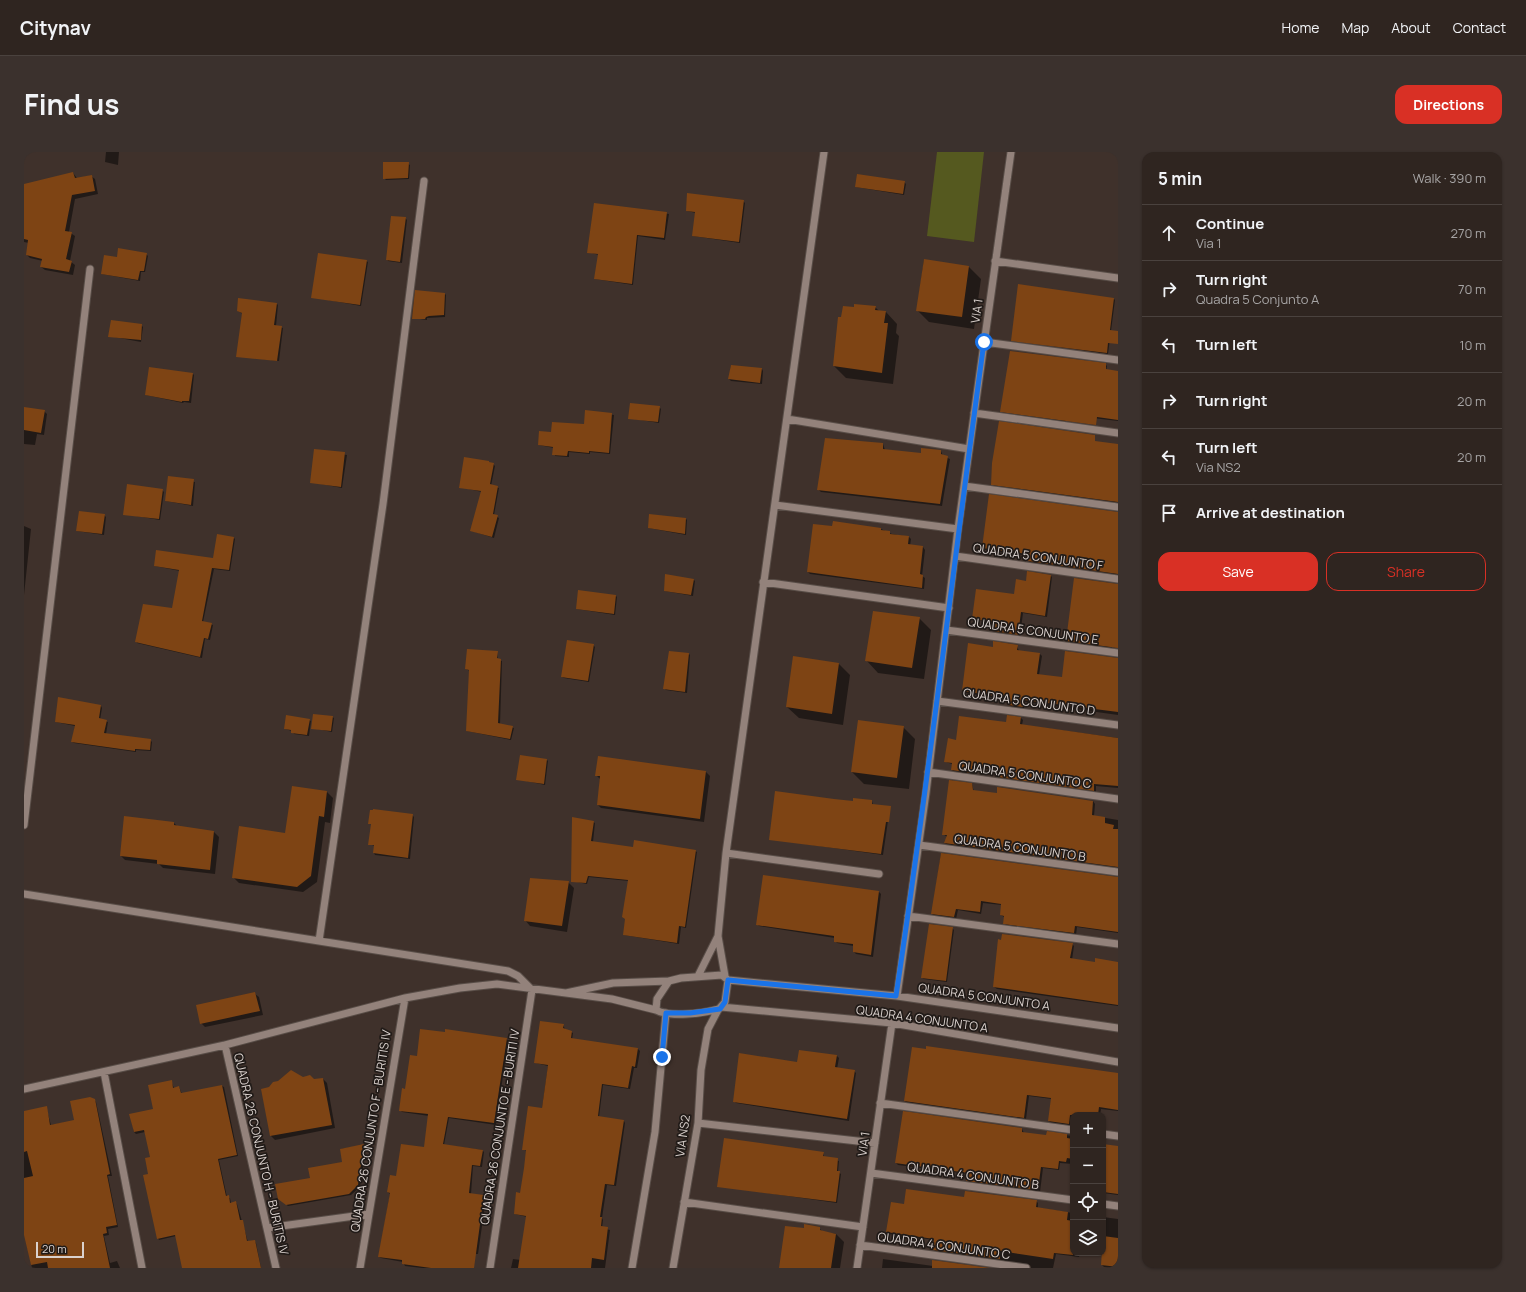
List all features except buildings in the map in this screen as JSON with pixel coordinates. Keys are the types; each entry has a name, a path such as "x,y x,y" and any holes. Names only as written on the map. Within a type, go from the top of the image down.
{"street":[{"path":"698,976 718,936 726,853 824,152"},
{"name":"VIA 1","path":"896,996 919,845 958,529 1011,152"},
{"path":"319,941 383,504 424,181"},
{"path":"995,261 1118,278"},
{"path":"24,826 90,269"},
{"path":"984,342 1118,360"},
{"path":"974,413 1118,433"},
{"path":"787,419 969,448"},
{"path":"964,486 1118,507"},
{"path":"774,505 958,529"},
{"name":"QUADRA 5 CONJUNTO F","path":"955,556 1118,579"},
{"path":"763,582 949,608"},
{"name":"QUADRA 5 CONJUNTO E","path":"946,630 1118,653"},
{"name":"QUADRA 5 CONJUNTO D","path":"937,701 1118,725"},
{"name":"QUADRA 5 CONJUNTO C","path":"928,772 1118,799"},
{"name":"QUADRA 5 CONJUNTO B","path":"919,845 1118,872"},
{"path":"726,853 879,874"},
{"path":"24,894 508,971 518,976 532,990"},
{"path":"908,916 1118,944"},
{"name":"VIA NS2","path":"673,1268 698,1123 701,1070 708,1029 719,1008 725,1002 727,978 718,936"},
{"name":"QUADRA 5 CONJUNTO A","path":"560,994 613,983 669,981 698,976 896,996 1118,1028"},
{"path":"656,1010 657,999 669,981"},
{"name":"QUADRA 4 CONJUNTO A","path":"24,1089 225,1045 405,998 460,988 497,984 560,994 612,1000 666,1013 690,1013 719,1008 892,1024 1118,1062"},
{"name":"QUADRA 26 CONJUNTO E - BURITI IV","path":"490,1268 532,990"},
{"name":"QUADRA 26 CONJUNTO F - BURITIS IV","path":"360,1268 405,998"},
{"path":"632,1268 655,1132 666,1013"},
{"name":"VIA 1","path":"857,1268 892,1024"},
{"name":"QUADRA 26 CONJUNTO H - BURITIS IV","path":"225,1045 276,1268"},
{"path":"104,1072 142,1268"},
{"path":"880,1103 1070,1130"},
{"path":"698,1123 875,1143"},
{"path":"1106,1134 1118,1136"},
{"name":"QUADRA 4 CONJUNTO B","path":"871,1173 1070,1200"},
{"path":"684,1202 863,1227"},
{"path":"1106,1204 1118,1206"},
{"path":"267,1228 369,1214"},
{"name":"QUADRA 4 CONJUNTO C","path":"860,1245 1026,1268"}],"green space":[{"path":"937,152 984,152 974,242 927,236"}],"route":[{"path":"662,1057 666,1013 690,1013 720,1009 725,1002 728,980 896,996 919,845 958,529 984,342"}]}
